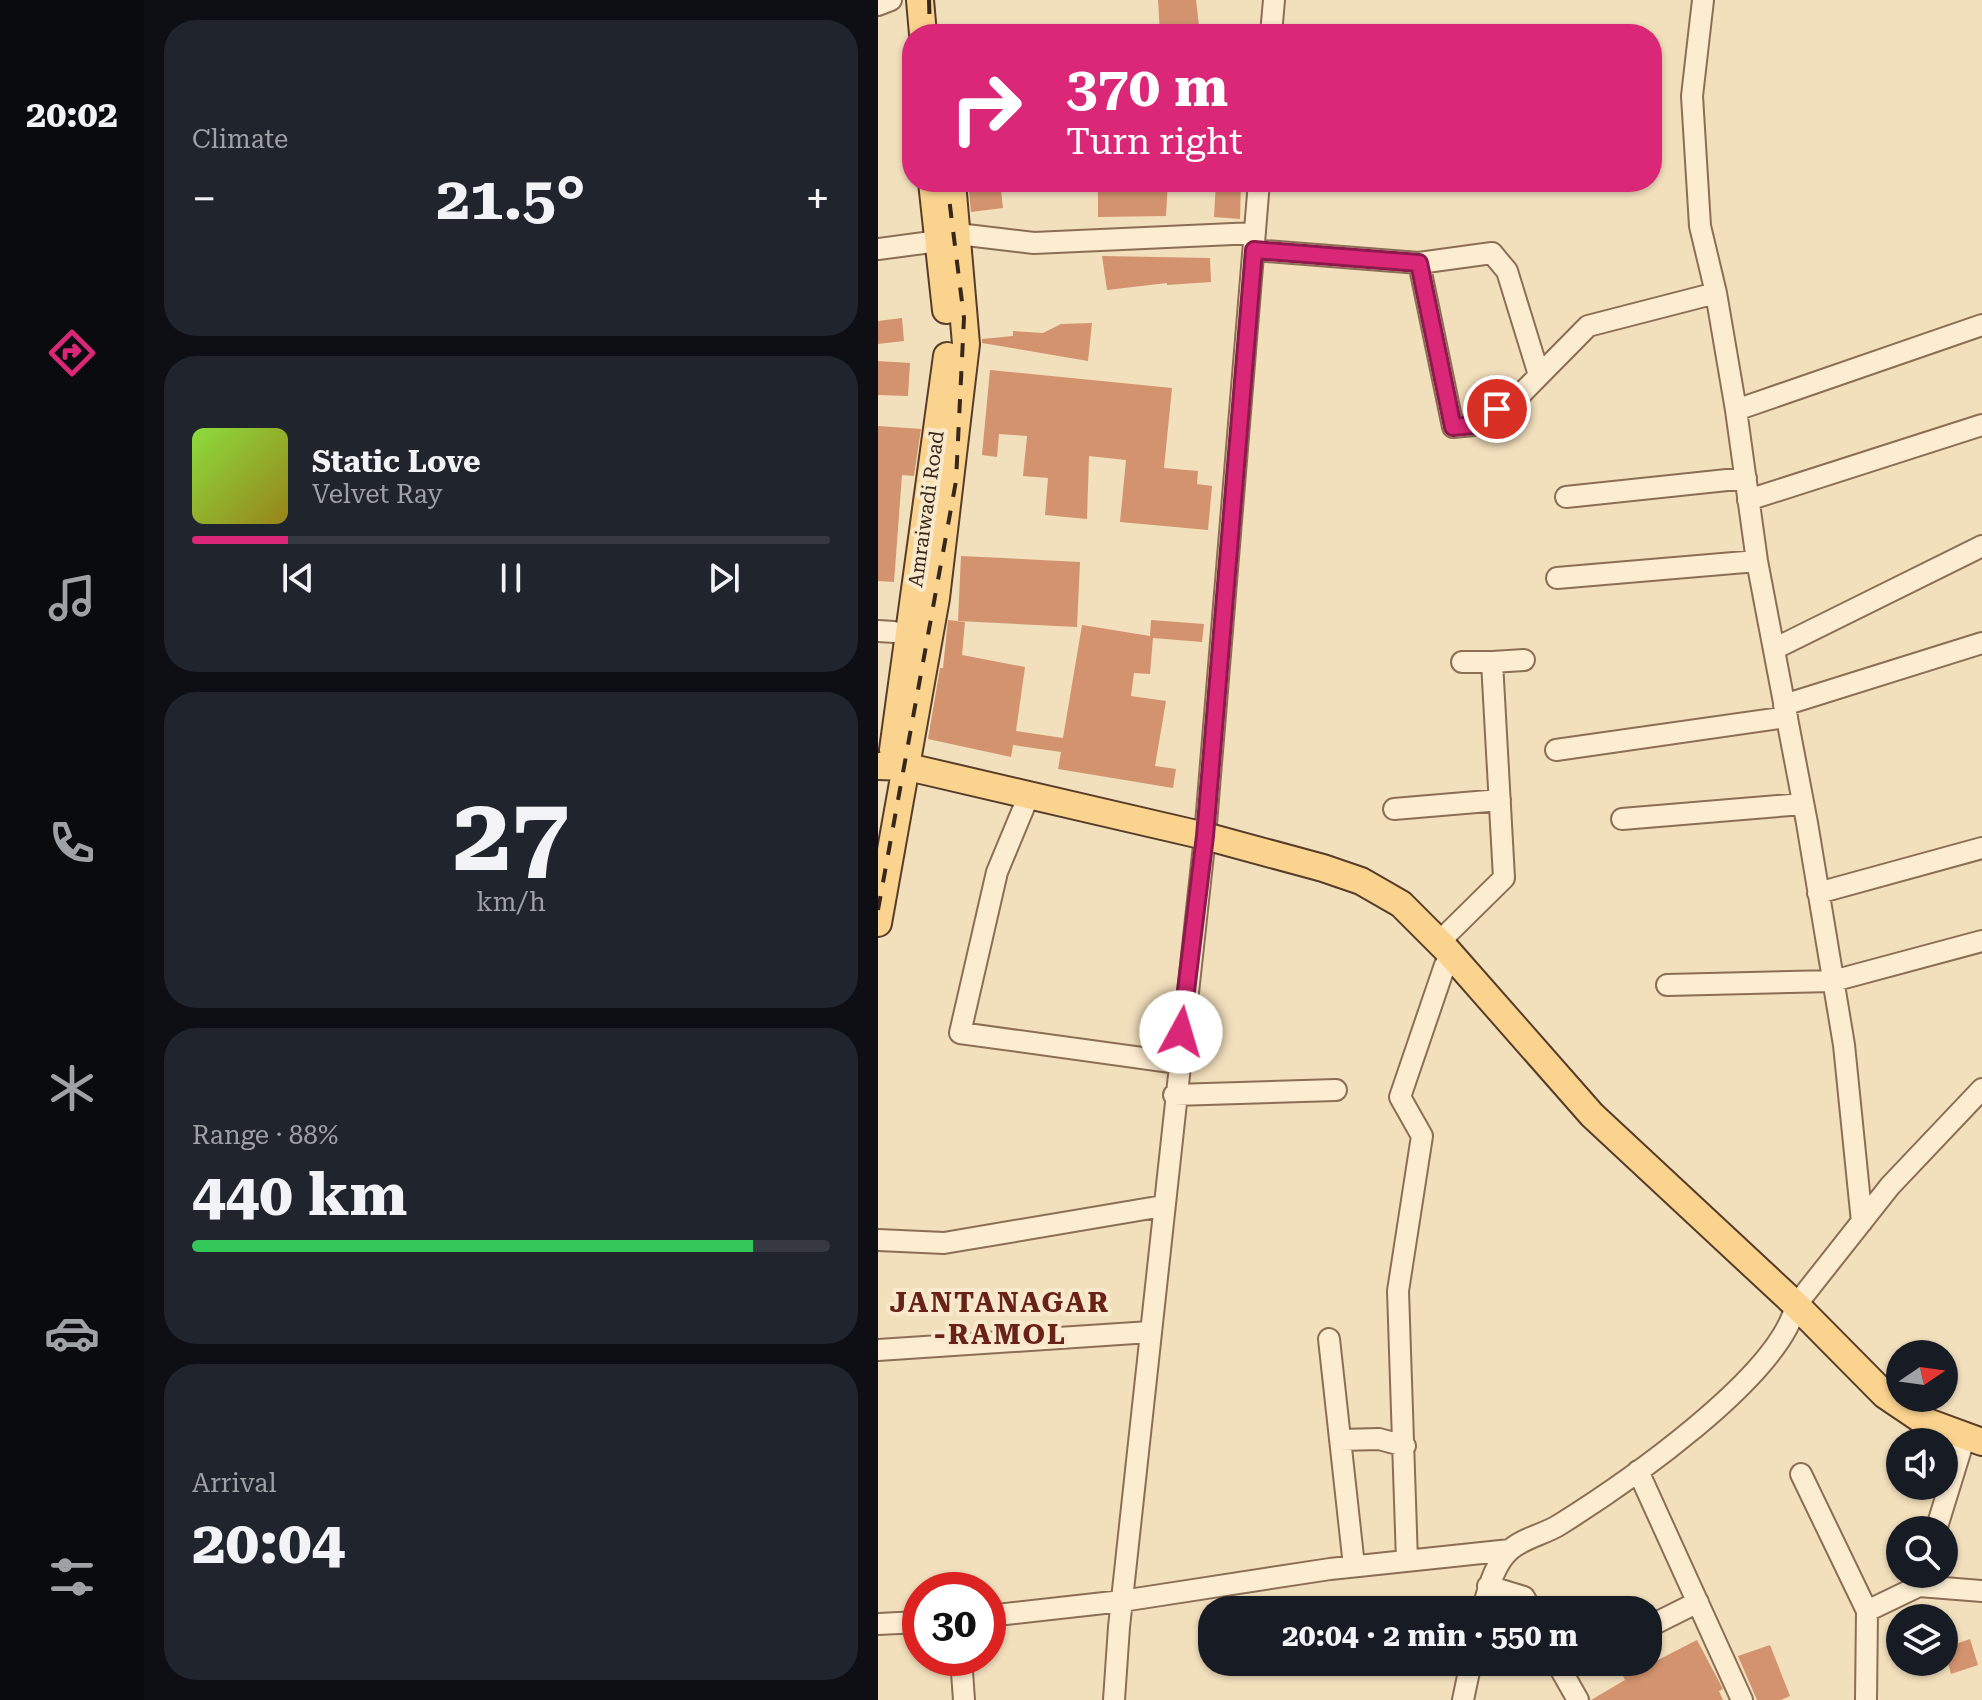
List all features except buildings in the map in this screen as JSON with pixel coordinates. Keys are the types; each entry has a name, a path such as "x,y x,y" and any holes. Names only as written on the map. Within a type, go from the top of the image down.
{"main road":[{"path":"920,0 922,24"},
{"path":"935,0 935,24"},
{"name":"Amraiwadi Road","path":"878,836 891,775 949,336 948,237 935,192"},
{"path":"948,237 951,192"},
{"path":"891,775 1024,807 1203,841"},
{"path":"891,775 1203,841 1357,892 1394,913 1442,954 1584,1123 1639,1177 1794,1311 1878,1404 1916,1431 1975,1449"},
{"path":"878,923 891,775"}],"street":[{"path":"878,5 891,0"},
{"path":"1272,24 1274,0"},
{"path":"1703,0 1692,96 1700,226 1716,293 1757,561 1844,1045 1862,1222"},
{"path":"1114,1700 1174,1095 1203,841 1258,192"},
{"path":"878,249 948,237 1034,243 1254,242 1419,263 1492,253 1507,271 1539,375"},
{"path":"1419,263 1453,427 1474,425 1521,394 1588,326 1716,293"},
{"path":"1736,410 1982,325"},
{"path":"1748,500 1982,425"},
{"path":"1566,497 1746,478"},
{"path":"1774,649 1982,546"},
{"path":"1557,578 1757,561"},
{"path":"1556,750 1785,711 1982,643"},
{"path":"1462,662 1524,660"},
{"path":"1407,1561 1398,1291 1422,1136 1400,1097 1442,954 1504,878 1492,662"},
{"path":"1394,809 1500,800"},
{"path":"1622,819 1803,804"},
{"path":"1024,807 997,872 960,1033 1178,1063"},
{"path":"1818,893 1982,848"},
{"path":"1667,985 1833,981 1982,941"},
{"path":"1006,1614 1122,1601 1354,1566 1510,1550 1558,1526 1686,1438 1778,1346 1794,1311 1890,1186 1982,1089"},
{"path":"1174,1095 1336,1090"},
{"path":"878,1240 944,1243 1163,1206"},
{"path":"878,1350 1150,1332"},
{"path":"1329,1339 1354,1566"},
{"path":"1340,1440 1379,1439 1405,1446"},
{"path":"1943,1516 1975,1449"},
{"path":"1638,1471 1742,1700"},
{"path":"1801,1474 1867,1611 1866,1700"},
{"path":"1486,1596 1488,1586 1510,1550"},
{"path":"1488,1586 1521,1596"},
{"path":"1958,1587 1982,1591"},
{"path":"1867,1611 1907,1588"},
{"path":"1662,1620 1698,1602"},
{"path":"878,1624 902,1623"},
{"path":"962,1676 964,1700"},
{"path":"1463,1700 1468,1676"},
{"path":"1569,1676 1578,1700"}],"railway":[{"path":"929,0 930,24"},
{"path":"878,910 956,481 964,318 948,192"}],"district":[{"name":"JANTANAGAR -RAMOL","path":"1000,1318"}],"route":[{"path":"1181,1032 1205,836 1254,250 1419,263 1453,427 1474,425 1497,409"}]}
